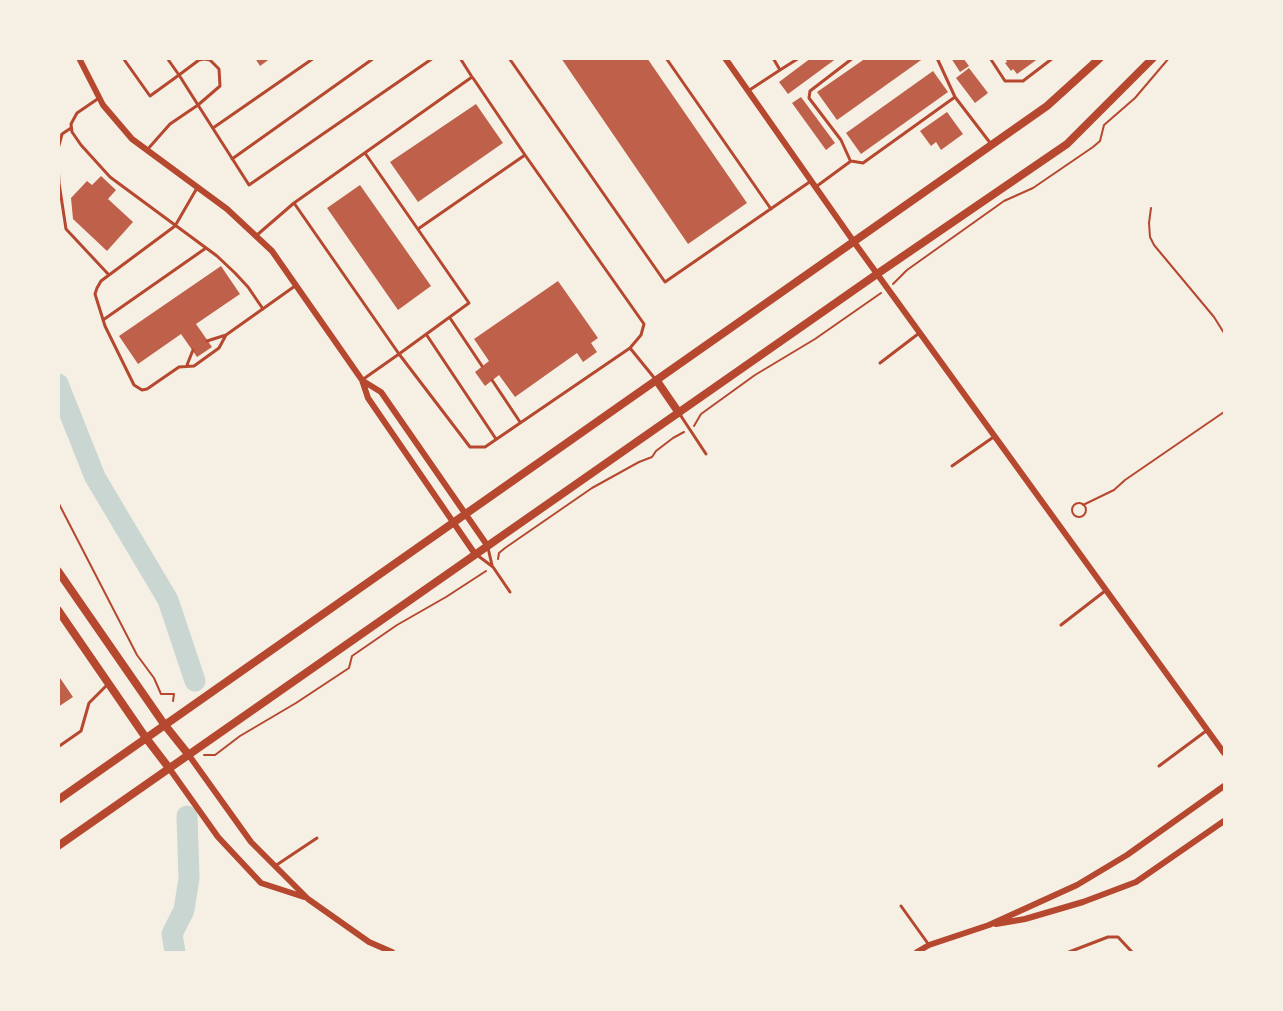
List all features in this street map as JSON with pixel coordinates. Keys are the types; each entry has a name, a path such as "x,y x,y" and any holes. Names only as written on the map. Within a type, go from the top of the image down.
{"street":[{"path":"79,58 99,98 132,139 227,209 272,251 362,380 368,398 475,554"},
{"path":"725,58 887,288 1224,753"},
{"path":"58,800 1047,106 1100,58"},
{"path":"58,846 487,545 1067,144 1153,58"},
{"path":"362,380 381,392 487,545"},
{"path":"657,381 679,413"},
{"path":"58,571 164,724 251,842 308,898 369,942 392,952"},
{"path":"58,610 146,738 218,837 261,883 308,898"},
{"path":"917,952 929,945 989,925 1077,885 1128,855 1224,786"},
{"path":"989,925 1025,919 1064,908 1136,882 1224,821"}],"lane":[{"path":"123,58 150,96 204,59 210,60 219,69 221,75 220,86 171,124 147,150"},
{"path":"167,58 249,185 433,58"},
{"path":"213,128 314,58"},
{"path":"232,159 374,58"},
{"path":"294,203 399,354 470,447 485,447 630,348 641,335 644,324 460,58"},
{"path":"509,58 665,282 811,181"},
{"path":"666,58 771,209"},
{"path":"773,58 780,70"},
{"path":"748,91 799,58"},
{"path":"851,161 841,140 809,98 810,91 853,58"},
{"path":"937,58 955,97 992,145"},
{"path":"990,58 1005,81 1023,81 1053,58"},
{"path":"256,236 294,203 472,77"},
{"path":"816,188 851,161 863,163 955,97"},
{"path":"58,149 62,134 71,128 77,113 99,98"},
{"path":"71,128 92,159 110,177 206,248 242,280 263,309"},
{"path":"362,380 469,303 365,153"},
{"path":"418,229 525,155"},
{"path":"58,160 66,229 109,275"},
{"path":"197,188 174,226 101,280 95,294 103,320 138,389 147,389 179,367 194,366 213,354 226,335"},
{"path":"103,320 206,248"},
{"path":"207,341 226,335 296,285"},
{"path":"449,317 482,366"},
{"path":"880,363 920,333"},
{"path":"426,334 496,439"},
{"path":"630,348 657,381"},
{"path":"186,366 193,350"},
{"path":"492,380 520,422"},
{"path":"679,413 706,454"},
{"path":"952,466 995,436"},
{"path":"487,545 493,567 510,592"},
{"path":"475,554 493,567"},
{"path":"1061,625 1107,590"},
{"path":"58,747 81,732 89,703 109,683"},
{"path":"1159,766 1208,730"},
{"path":"275,866 317,838"},
{"path":"901,906 929,945"},
{"path":"1069,952 1108,937 1118,937 1132,952"}],"path":[{"path":"1151,208 1150,237 1154,245 1214,317 1224,333"},
{"path":"188,754 215,755 240,736 296,703 348,668 352,656 397,625 493,567 498,562 499,554 505,548 592,488 652,457 673,438 690,429 701,414 755,375 815,339 902,275"},
{"path":"1083,505 1086,510 1084,514 1079,516 1074,514 1072,507 1074,504 1083,505 1114,490 1224,412"},
{"path":"58,502 137,654 154,678 161,694 174,694 173,700"}],"building":[{"path":"255,58 271,58 260,66"},
{"path":"561,58 647,58 747,203 688,244"},
{"path":"811,58 837,58 788,94 779,82"},
{"path":"866,58 924,58 837,120 817,92"},
{"path":"951,58 963,58 969,66 960,72"},
{"path":"1005,58 1039,58 1017,74 1013,69 1011,71 1005,63 1007,62"},
{"path":"969,68 988,93 975,103 956,78"},
{"path":"933,71 948,92 861,154 846,133"},
{"path":"801,97 835,143 826,150 792,103"},
{"path":"476,104 503,143 418,202 390,162"},
{"path":"947,112 963,134 941,150 936,142 931,146 920,131"},
{"path":"101,176 116,190 108,199 133,222 107,251 73,219 71,198 87,181 92,185"},
{"path":"360,185 431,286 398,310 327,208"},
{"path":"221,266 240,294 196,324 212,347 197,357 181,334 138,364 119,336"},
{"path":"558,281 598,338 591,343 597,352 583,362 577,353 515,397 499,375 485,386 475,372 489,361 474,339"},
{"path":"58,675 73,697 58,707"}],"waterway":[{"path":"58,384 95,477 168,600 195,681"},
{"path":"175,952 172,934 184,910 189,878 187,816"}]}
